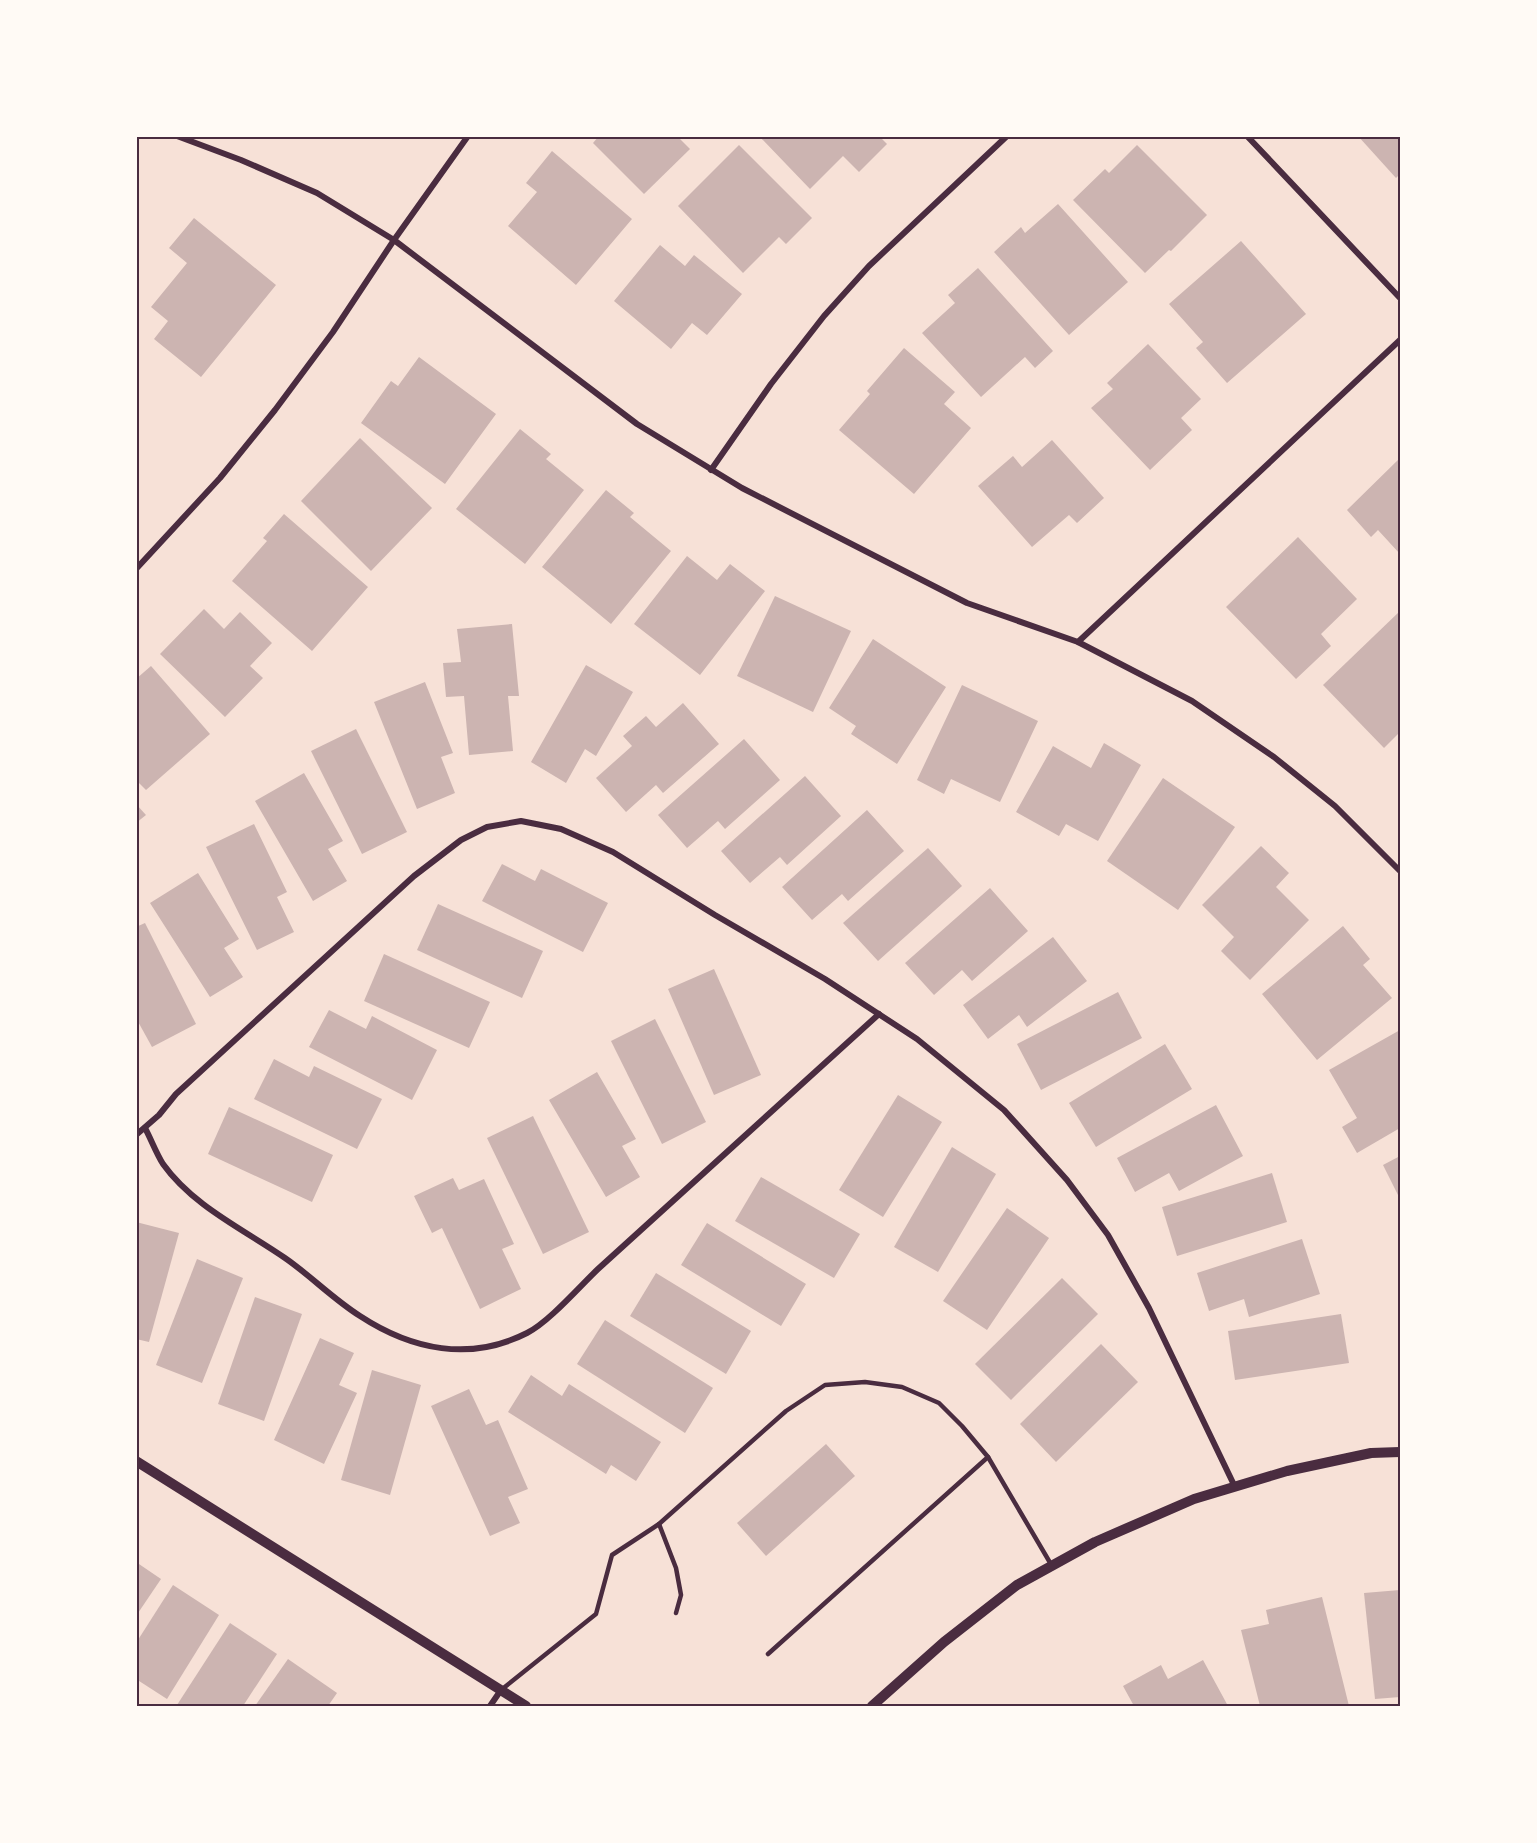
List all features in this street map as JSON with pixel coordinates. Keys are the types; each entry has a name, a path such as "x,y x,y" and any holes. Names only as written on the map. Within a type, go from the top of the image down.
{"street":[{"path":"177,136 241,159 317,193 394,240 637,424 742,488 967,603 1078,642 1192,701 1274,757 1335,806 1401,872"},
{"path":"136,569 220,478 275,410 333,332 394,240 468,136"},
{"path":"711,470 771,384 824,316 861,274 1006,136"},
{"path":"1247,136 1401,298"},
{"path":"1078,642 1401,340"},
{"path":"136,1135 176,1094 414,876 461,840 487,827 521,821 561,829 613,852 825,979 918,1040 1004,1110 1067,1180 1108,1235 1149,1308 1235,1487"},
{"path":"145,1128 163,1164 189,1194 305,1272 359,1316 402,1340 447,1350 489,1347 529,1332 556,1310 598,1269 879,1014"},
{"path":"872,1707 953,1635 1017,1585 1095,1542 1194,1499 1287,1470 1371,1453 1401,1452"},
{"path":"136,1461 526,1707"},
{"path":"490,1707 501,1690"}],"lane":[{"path":"501,1690 596,1614 612,1555 659,1524 786,1411 825,1385 865,1382 902,1387 939,1403 988,1457 1052,1566"},
{"path":"768,1654 988,1457"},
{"path":"659,1524 676,1568 681,1595 676,1613"}],"building":[{"path":"599,136 677,136 690,149 644,194 593,143"},
{"path":"759,136 879,136 887,144 859,172 843,156 810,189"},
{"path":"1358,136 1400,136 1400,174 1396,178"},
{"path":"739,145 812,218 786,244 779,237 743,273 678,206"},
{"path":"1137,145 1207,215 1145,273 1073,200 1105,169 1109,173"},
{"path":"552,151 632,219 576,285 508,226 537,192 526,183"},
{"path":"1058,204 1128,282 1069,335 994,252 1021,227 1025,233"},
{"path":"194,218 276,285 201,377 154,339 168,321 151,307 187,263 169,248"},
{"path":"1241,241 1306,314 1227,383 1196,348 1203,342 1169,304"},
{"path":"660,245 685,266 694,255 742,294 707,335 692,323 671,349 614,301"},
{"path":"978,268 1053,351 1035,368 1025,357 981,397 922,333 955,303 948,295"},
{"path":"1148,344 1201,399 1181,418 1192,430 1150,470 1091,408 1113,389 1107,383"},
{"path":"904,348 955,392 944,404 971,428 914,494 839,430 870,394 867,391"},
{"path":"419,357 496,414 445,484 361,423 391,381 398,386"},
{"path":"520,429 551,454 546,459 584,490 525,564 456,509"},
{"path":"360,438 432,508 371,571 301,501"},
{"path":"1052,440 1104,498 1077,523 1069,515 1032,547 978,486 1013,456 1022,467"},
{"path":"1400,458 1400,554 1378,530 1371,537 1347,510"},
{"path":"606,490 634,513 630,517 671,551 611,624 542,567"},
{"path":"284,514 368,587 312,651 232,581 267,541 263,538"},
{"path":"1298,537 1357,599 1321,634 1331,646 1296,679 1226,607"},
{"path":"687,556 717,580 730,564 765,591 700,675 634,624"},
{"path":"775,596 851,631 813,712 737,676"},
{"path":"204,609 224,629 240,612 272,643 250,666 263,678 225,717 160,654"},
{"path":"1400,611 1400,732 1384,748 1323,685"},
{"path":"512,624 519,696 508,696 513,751 469,755 464,696 446,697 443,663 461,662 457,629"},
{"path":"873,639 946,687 897,764 851,734 856,726 829,708"},
{"path":"586,665 633,692 596,756 585,749 566,783 531,762"},
{"path":"151,666 210,734 146,790 136,780 136,679"},
{"path":"425,682 453,753 441,757 455,793 417,809 374,702"},
{"path":"962,685 1038,721 1000,802 951,779 944,794 917,780"},
{"path":"683,703 719,744 663,793 656,785 626,812 596,778 632,746 623,736 646,716 656,727"},
{"path":"356,729 407,832 362,854 311,751"},
{"path":"744,739 780,780 725,829 718,821 687,848 658,815"},
{"path":"1104,743 1141,765 1098,841 1066,824 1059,836 1016,812 1053,746 1091,768"},
{"path":"304,773 343,841 328,849 347,881 313,901 255,801"},
{"path":"805,776 841,816 787,865 780,857 750,883 721,851"},
{"path":"1163,778 1235,827 1178,910 1107,861"},
{"path":"136,804 146,815 136,823"},
{"path":"867,810 904,851 848,901 842,894 812,920 782,887"},
{"path":"254,824 287,892 277,897 294,932 257,950 206,847"},
{"path":"1261,846 1289,873 1276,887 1309,920 1250,980 1221,951 1234,937 1202,905"},
{"path":"928,848 962,886 878,961 843,923"},
{"path":"502,864 535,881 541,869 608,903 583,952 482,901"},
{"path":"198,873 239,939 224,948 243,977 210,997 150,903"},
{"path":"990,888 1028,931 972,981 962,970 934,995 905,963"},
{"path":"438,904 543,951 522,998 417,950"},
{"path":"145,923 196,1024 152,1047 136,1018 136,927"},
{"path":"1343,926 1370,959 1363,965 1392,998 1317,1060 1262,994"},
{"path":"1053,937 1087,981 1027,1027 1019,1015 988,1039 963,1005"},
{"path":"384,954 490,1002 469,1048 364,1001"},
{"path":"714,969 761,1075 714,1095 668,989"},
{"path":"1118,992 1142,1038 1041,1090 1017,1044"},
{"path":"329,1010 366,1029 372,1016 437,1050 412,1100 309,1047"},
{"path":"655,1019 706,1122 662,1144 611,1041"},
{"path":"1400,1030 1400,1128 1357,1153 1342,1127 1357,1118 1329,1070"},
{"path":"1165,1044 1192,1089 1096,1147 1069,1103"},
{"path":"274,1059 309,1077 314,1066 382,1099 357,1149 254,1099"},
{"path":"597,1072 636,1139 622,1146 640,1177 606,1197 549,1100"},
{"path":"898,1095 942,1122 883,1217 839,1190"},
{"path":"1216,1105 1243,1156 1179,1191 1169,1173 1135,1192 1117,1158"},
{"path":"229,1107 333,1155 312,1202 208,1154"},
{"path":"533,1116 589,1232 543,1254 487,1138"},
{"path":"952,1147 996,1174 938,1272 894,1247"},
{"path":"1400,1156 1400,1199 1383,1165"},
{"path":"1272,1173 1287,1222 1177,1256 1162,1207"},
{"path":"761,1177 860,1234 834,1278 735,1221"},
{"path":"453,1178 459,1190 484,1179 514,1244 502,1249 521,1289 480,1309 442,1228 432,1233 414,1196"},
{"path":"1007,1208 1049,1238 987,1330 943,1301"},
{"path":"136,1222 179,1233 149,1342 136,1339"},
{"path":"707,1223 806,1284 781,1326 681,1265"},
{"path":"1302,1239 1320,1294 1249,1317 1244,1299 1209,1311 1197,1273"},
{"path":"197,1259 243,1278 202,1383 156,1365"},
{"path":"656,1273 751,1331 726,1374 630,1316"},
{"path":"1062,1278 1098,1314 1011,1400 975,1364"},
{"path":"255,1297 302,1314 264,1421 218,1404"},
{"path":"1341,1314 1349,1363 1235,1380 1228,1331"},
{"path":"605,1320 713,1388 685,1433 577,1364"},
{"path":"320,1338 354,1353 339,1385 357,1393 324,1464 274,1440"},
{"path":"1101,1344 1138,1382 1056,1462 1020,1424"},
{"path":"372,1370 421,1385 390,1495 341,1480"},
{"path":"531,1375 562,1396 569,1384 661,1442 636,1481 611,1465 606,1474 508,1412"},
{"path":"469,1389 486,1425 498,1420 528,1489 508,1497 520,1523 490,1536 431,1406"},
{"path":"826,1444 855,1476 766,1556 737,1523"},
{"path":"136,1562 161,1579 136,1616"},
{"path":"173,1585 219,1615 167,1699 136,1679 136,1643"},
{"path":"1400,1590 1400,1697 1375,1699 1364,1593"},
{"path":"1322,1597 1349,1706 1260,1706 1241,1630 1269,1624 1266,1610"},
{"path":"230,1623 277,1654 243,1706 177,1705"},
{"path":"288,1659 337,1693 328,1706 255,1706"},
{"path":"1203,1660 1228,1706 1134,1706 1123,1686 1161,1665 1168,1679"}]}
